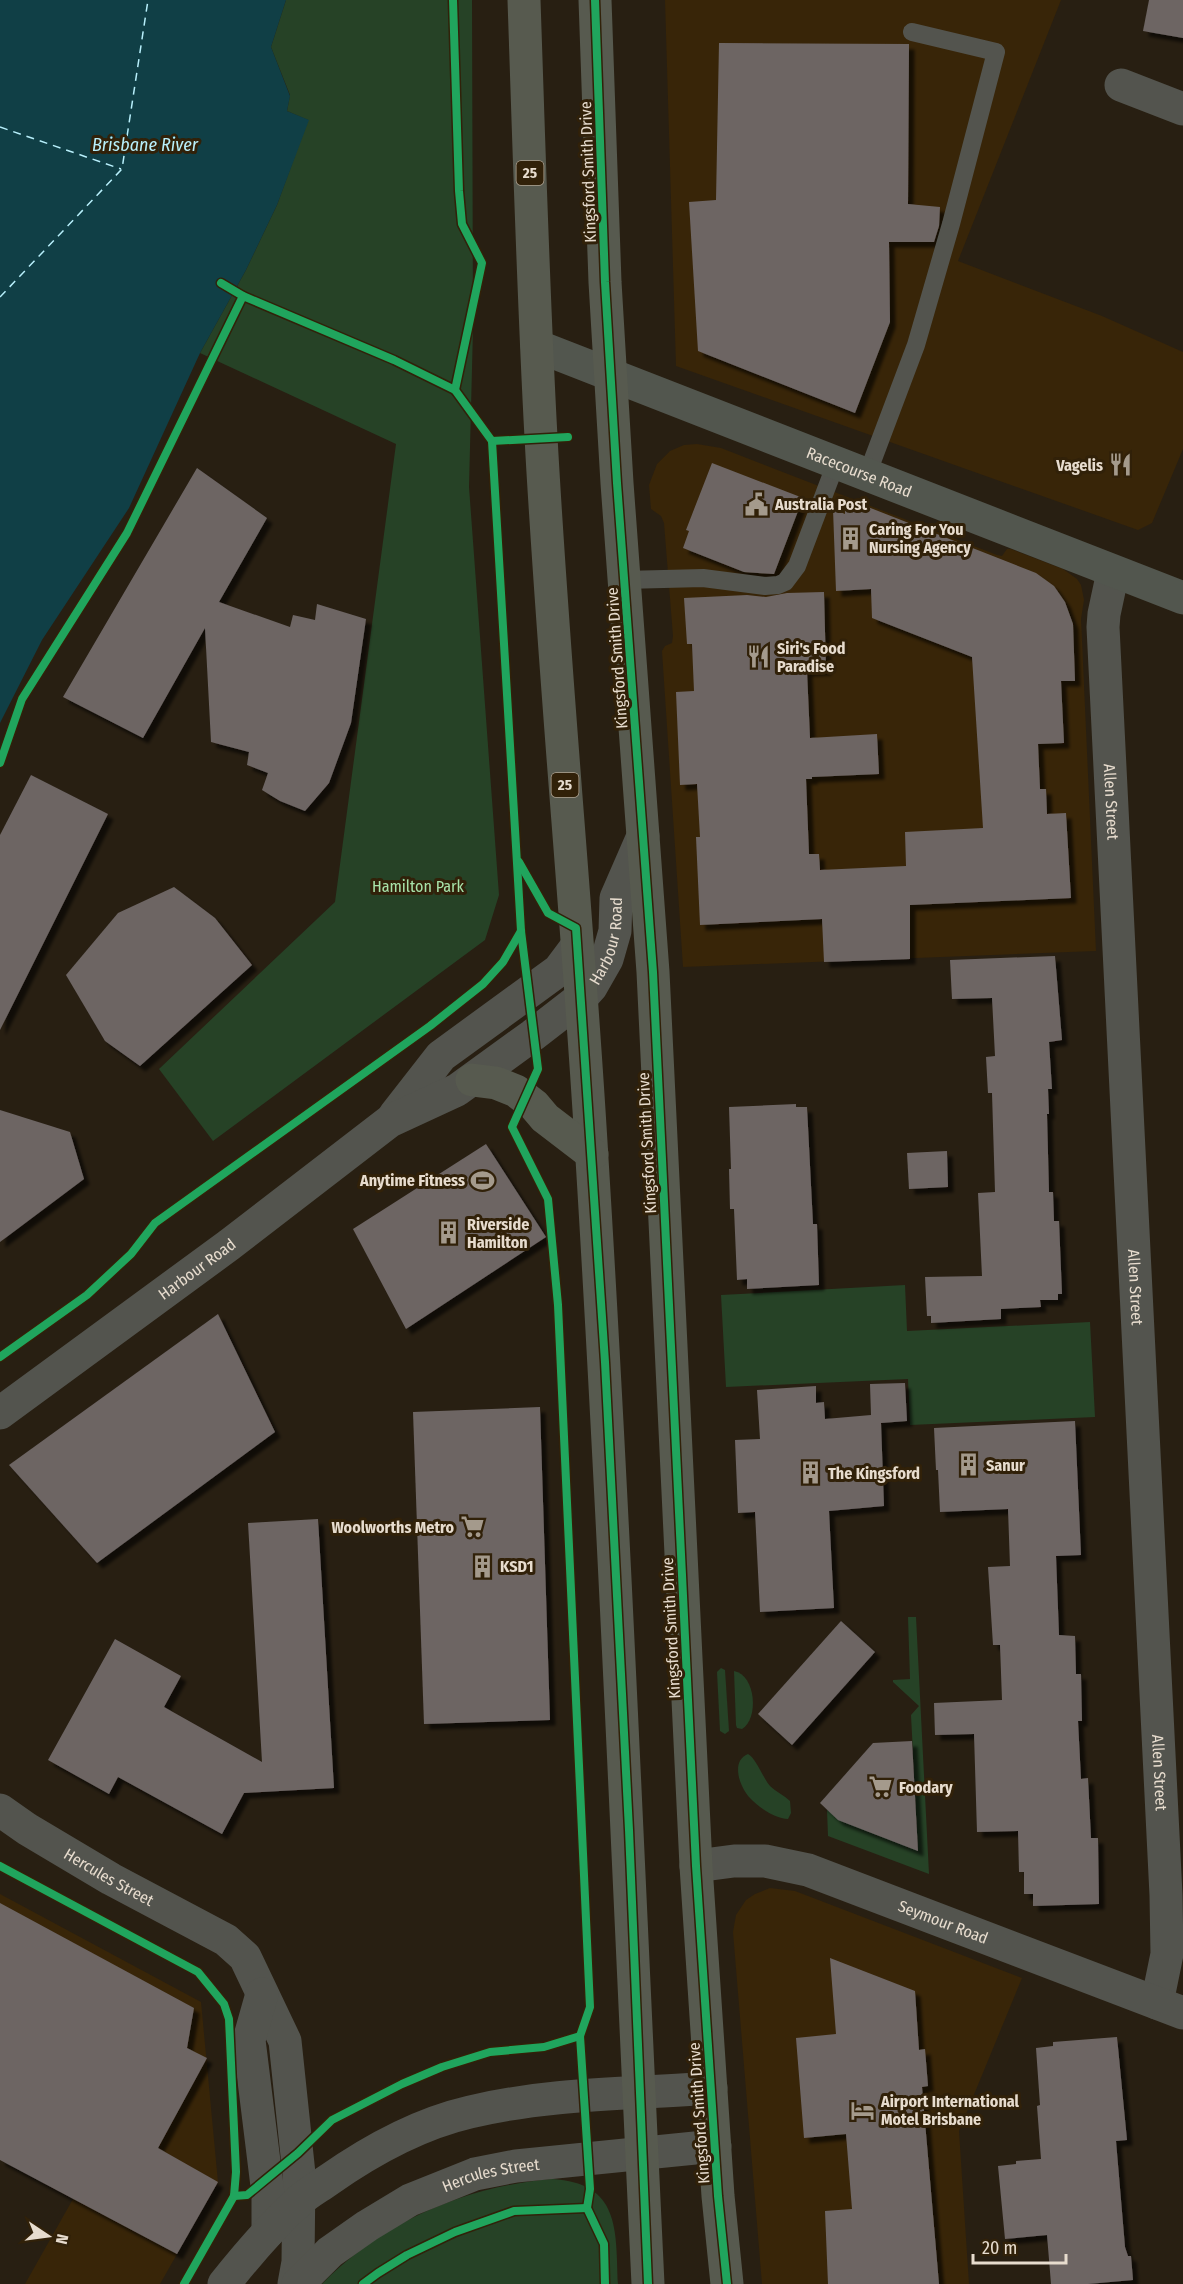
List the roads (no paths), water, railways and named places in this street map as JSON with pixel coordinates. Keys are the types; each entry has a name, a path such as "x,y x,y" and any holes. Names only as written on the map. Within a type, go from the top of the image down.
{"highway":[{"name":"25","path":"524,0 537,346 554,641 592,1154 628,1830 648,2284"},
{"name":"Kingsford Smith Drive","path":"595,0 611,375 653,972 696,1866 727,2284"},
{"path":"472,1080 496,1083 516,1091 534,1105 545,1118 592,1154"}],"street":[{"path":"1121,85 1183,109"},
{"name":"Racecourse Road","path":"537,346 1183,598"},
{"name":"Allen Street","path":"1113,572 1103,627 1170,2008"},
{"name":"Harbour Road","path":"0,1413 229,1245 390,1121 457,1090 582,997 591,987 607,959 615,931 616,898 643,836"},
{"name":"Harbour Road","path":"390,1121 441,1056 560,970 577,946"},
{"name":"Hercules Street","path":"0,1810 27,1829 111,1879 226,1940 246,1957 285,2041 298,2154 296,2284"},
{"name":"Seymour Road","path":"696,1866 734,1861 765,1861 808,1870 1170,2008"},
{"path":"262,1994 249,2040 268,2194 268,2232"},
{"path":"224,2284 268,2232 299,2201 341,2171 411,2132 442,2120 500,2106 562,2098 711,2088"},
{"name":"Hercules Street","path":"296,2284 330,2252 367,2226 410,2200 476,2174 516,2166 715,2146"}],"lane":[{"path":"867,475 916,345 951,224 996,52 912,32"},
{"path":"624,580 703,578 753,586 781,584 789,579 797,566 836,463"}],"water":[{"name":"Brisbane River","path":"0,0 286,0 271,47 290,96 287,111 309,120 277,205 246,270 200,353 129,508 42,640 0,723"}],"place":[{"name":"Vagelis","path":"1121,465"},
{"name":"Australia Post","path":"757,504"},
{"name":"Caring For You Nursing Agency","path":"851,538"},
{"name":"Siri's Food Paradise","path":"759,657"},
{"name":"Anytime Fitness","path":"483,1180"},
{"name":"Riverside Hamilton","path":"449,1233"},
{"name":"Sanur","path":"968,1465"},
{"name":"The Kingsford","path":"810,1473"},
{"name":"Woolworths Metro","path":"472,1527"},
{"name":"KSD1","path":"482,1566"},
{"name":"Foodary","path":"881,1787"},
{"name":"Airport International Motel Brisbane","path":"863,2110"}],"park label":[{"name":"Hamilton Park","path":"418,886"}]}
